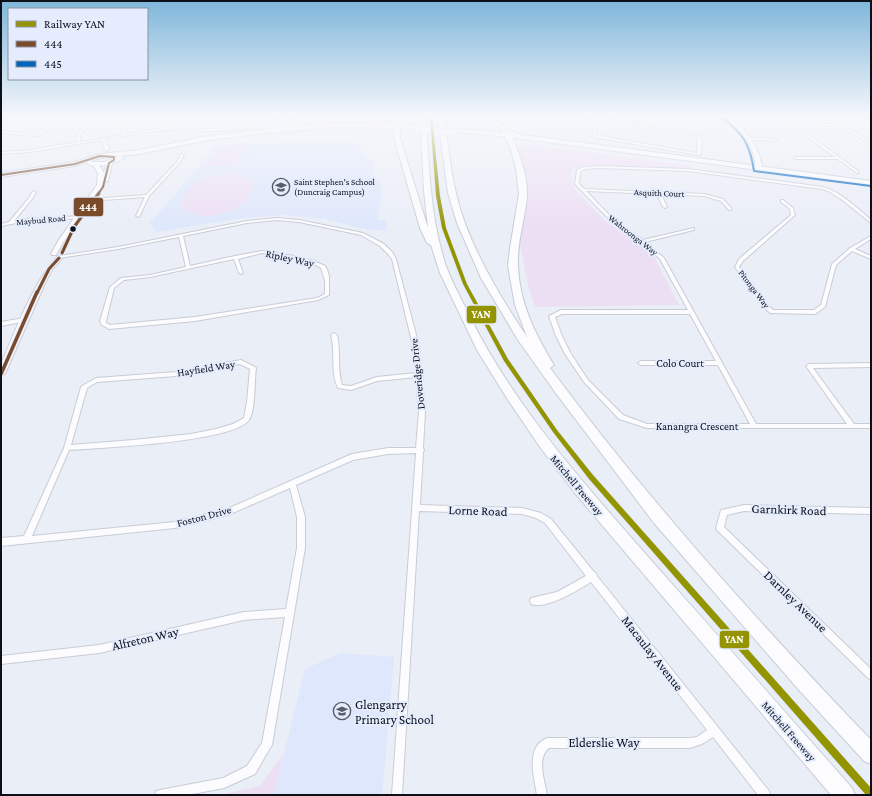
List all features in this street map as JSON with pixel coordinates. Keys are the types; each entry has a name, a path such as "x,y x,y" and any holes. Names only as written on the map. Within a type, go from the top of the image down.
{"highway":[{"path":"408,154 424,228 441,264"},
{"name":"Mitchell Freeway","path":"426,154 432,225 441,264 472,332 543,442 579,488 845,795"},
{"path":"446,154 452,193 461,223 486,278 529,349 659,518 800,678 871,754"},
{"path":"514,154 521,177 523,192 513,251 515,288 520,307 532,335 546,361 580,415"}],"main road":[{"path":"1,178 93,164 139,154"},
{"path":"1,175 93,164 100,156 111,160 141,154"},
{"path":"631,154 756,167 871,185"},
{"path":"650,154 756,167 871,185"},
{"path":"756,154 756,167"},
{"path":"1,361 44,277 58,256 61,241 104,183 111,160"},
{"path":"92,200 102,179 100,170 93,164"},
{"path":"756,167 771,170"},
{"path":"1,374 21,321"}],"street":[{"path":"834,154 857,172"},
{"path":"138,216 147,196 182,155"},
{"path":"796,158 839,158"},
{"name":"Wahroonga Way","path":"754,426 662,258 642,241 612,220 583,190 577,182 578,171 584,168 688,170 823,188 838,195 871,222"},
{"name":"Asquith Court","path":"583,190 714,196 722,200 730,209"},
{"path":"11,222 31,198 34,192"},
{"path":"658,193 665,207"},
{"path":"92,200 147,196"},
{"name":"Pitonga Way","path":"782,201 792,209 793,215 740,260 737,267 772,312 815,312 823,306 834,265 871,237"},
{"name":"Maybud Road","path":"1,225 11,222 80,217"},
{"name":"Doveridge Drive","path":"58,256 118,248 253,221 282,220 299,221 352,231 375,240 385,247 394,259 416,346 420,375 422,412 421,450 397,795"},
{"path":"642,241 693,229"},
{"path":"181,236 188,268"},
{"path":"852,250 871,258"},
{"name":"Ripley Way","path":"262,252 316,263 325,270 328,291 327,295 318,299 195,319 109,326 104,324 103,321 112,287 124,279 188,268 262,252"},
{"path":"235,257 241,273"},
{"name":"Kanangra Crescent","path":"691,312 561,312 552,316 559,336 568,354 586,381 621,417 647,426 871,426"},
{"path":"1,324 21,321"},
{"path":"334,335 337,345 336,378 340,387 351,388 377,379 420,375"},
{"name":"Hayfield Way","path":"27,538 67,448 84,387 96,380 176,374 241,362 252,368 248,412 245,420 234,428 180,439 67,448"},
{"name":"Colo Court","path":"641,363 719,363"},
{"path":"852,426 809,366 871,365"},
{"name":"Foston Drive","path":"1,542 27,538 175,525 228,512 352,457 388,451 421,450"},
{"path":"160,795 224,783 251,770 268,745 301,548 301,517 292,484"},
{"name":"Lorne Road","path":"416,508 522,511 538,515"},
{"name":"Garnkirk Road","path":"720,528 724,512 744,508 870,512"},
{"name":"Macaulay Avenue","path":"538,515 552,525 765,795"},
{"name":"Darnley Avenue","path":"720,528 871,675"},
{"path":"534,601 542,601 560,596 593,576"},
{"name":"Alfreton Way","path":"1,660 99,649 244,616 289,613"},
{"name":"Elderslie Way","path":"542,795 537,758 540,748 547,742 690,742 699,741 714,731"}],"shaded area":[{"name":"Saint Stephen's School (Duncraig Campus)","path":"209,154 365,154 375,163 372,172 380,182 382,193 377,220 387,221 386,231 361,228 325,219 283,215 243,218 156,232 150,223"},
{"path":"216,154 243,154 235,165 208,165"},
{"path":"520,154 602,154 692,166 691,168 584,165 572,170 570,176 575,190 606,222 652,253 679,305 535,307 528,286 520,243 527,177"},
{"path":"228,174 243,176 252,182 250,193 244,202 234,209 223,214 210,216 188,212 180,205 188,190 198,180 211,176"},
{"name":"Glengarry Primary School","path":"341,653 394,657 382,795 274,795 305,669"},
{"path":"284,753 274,795 220,795 260,786"}],"rail line":[{"name":"YAN","path":"434,154 438,196 444,228 465,284 506,360 555,431 591,477 871,794"}],"transit line":[{"name":"445","path":"751,154 754,171 871,186"},
{"name":"444","path":"1,175 75,164 100,156 114,157 114,160 109,163 103,187 74,227 62,253"},
{"name":"444","path":"1,374 42,281 49,269 59,258"}],"place":[{"name":"Saint Stephen's School (Duncraig Campus)","path":"281,187"},
{"name":"Glengarry Primary School","path":"342,711"}]}
